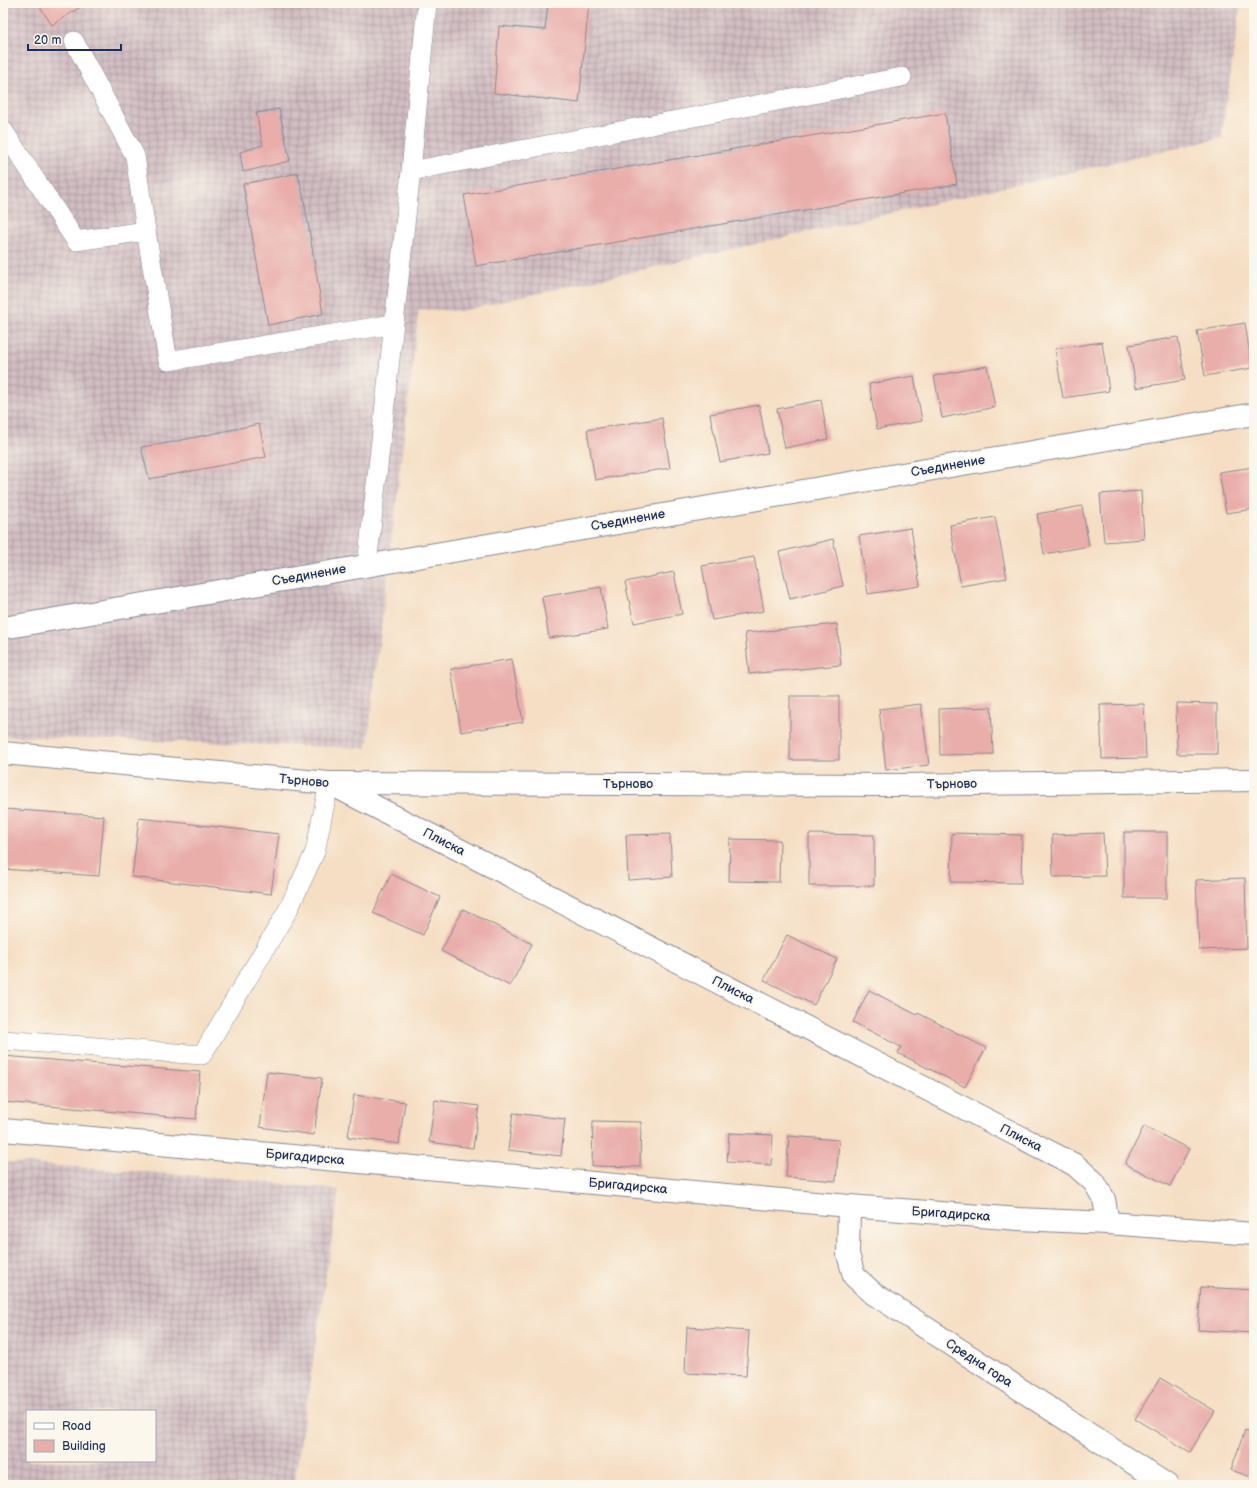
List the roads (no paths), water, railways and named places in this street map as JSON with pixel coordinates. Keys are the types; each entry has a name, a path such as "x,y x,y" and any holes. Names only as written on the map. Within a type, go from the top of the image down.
{"street":[{"name":"Съединение","path":"3,628 1254,414"},
{"name":"Търново","path":"3,753 329,783 905,785 1254,780"},
{"name":"Плиска","path":"329,783 1075,1165 1094,1182 1104,1199 1108,1223"},
{"name":"Бригадирска","path":"3,1130 849,1206 1019,1220 1108,1223 1254,1234"},
{"name":"Средна гора","path":"849,1206 848,1254 854,1276 874,1294 1167,1485"}],"lane":[{"path":"367,565 411,171 427,3"},
{"path":"74,41 135,156 168,361 394,324"},
{"path":"411,171 902,77"},
{"path":"3,130 76,241 146,231"},
{"path":"3,1040 202,1055 288,910 315,852 329,783"}]}
